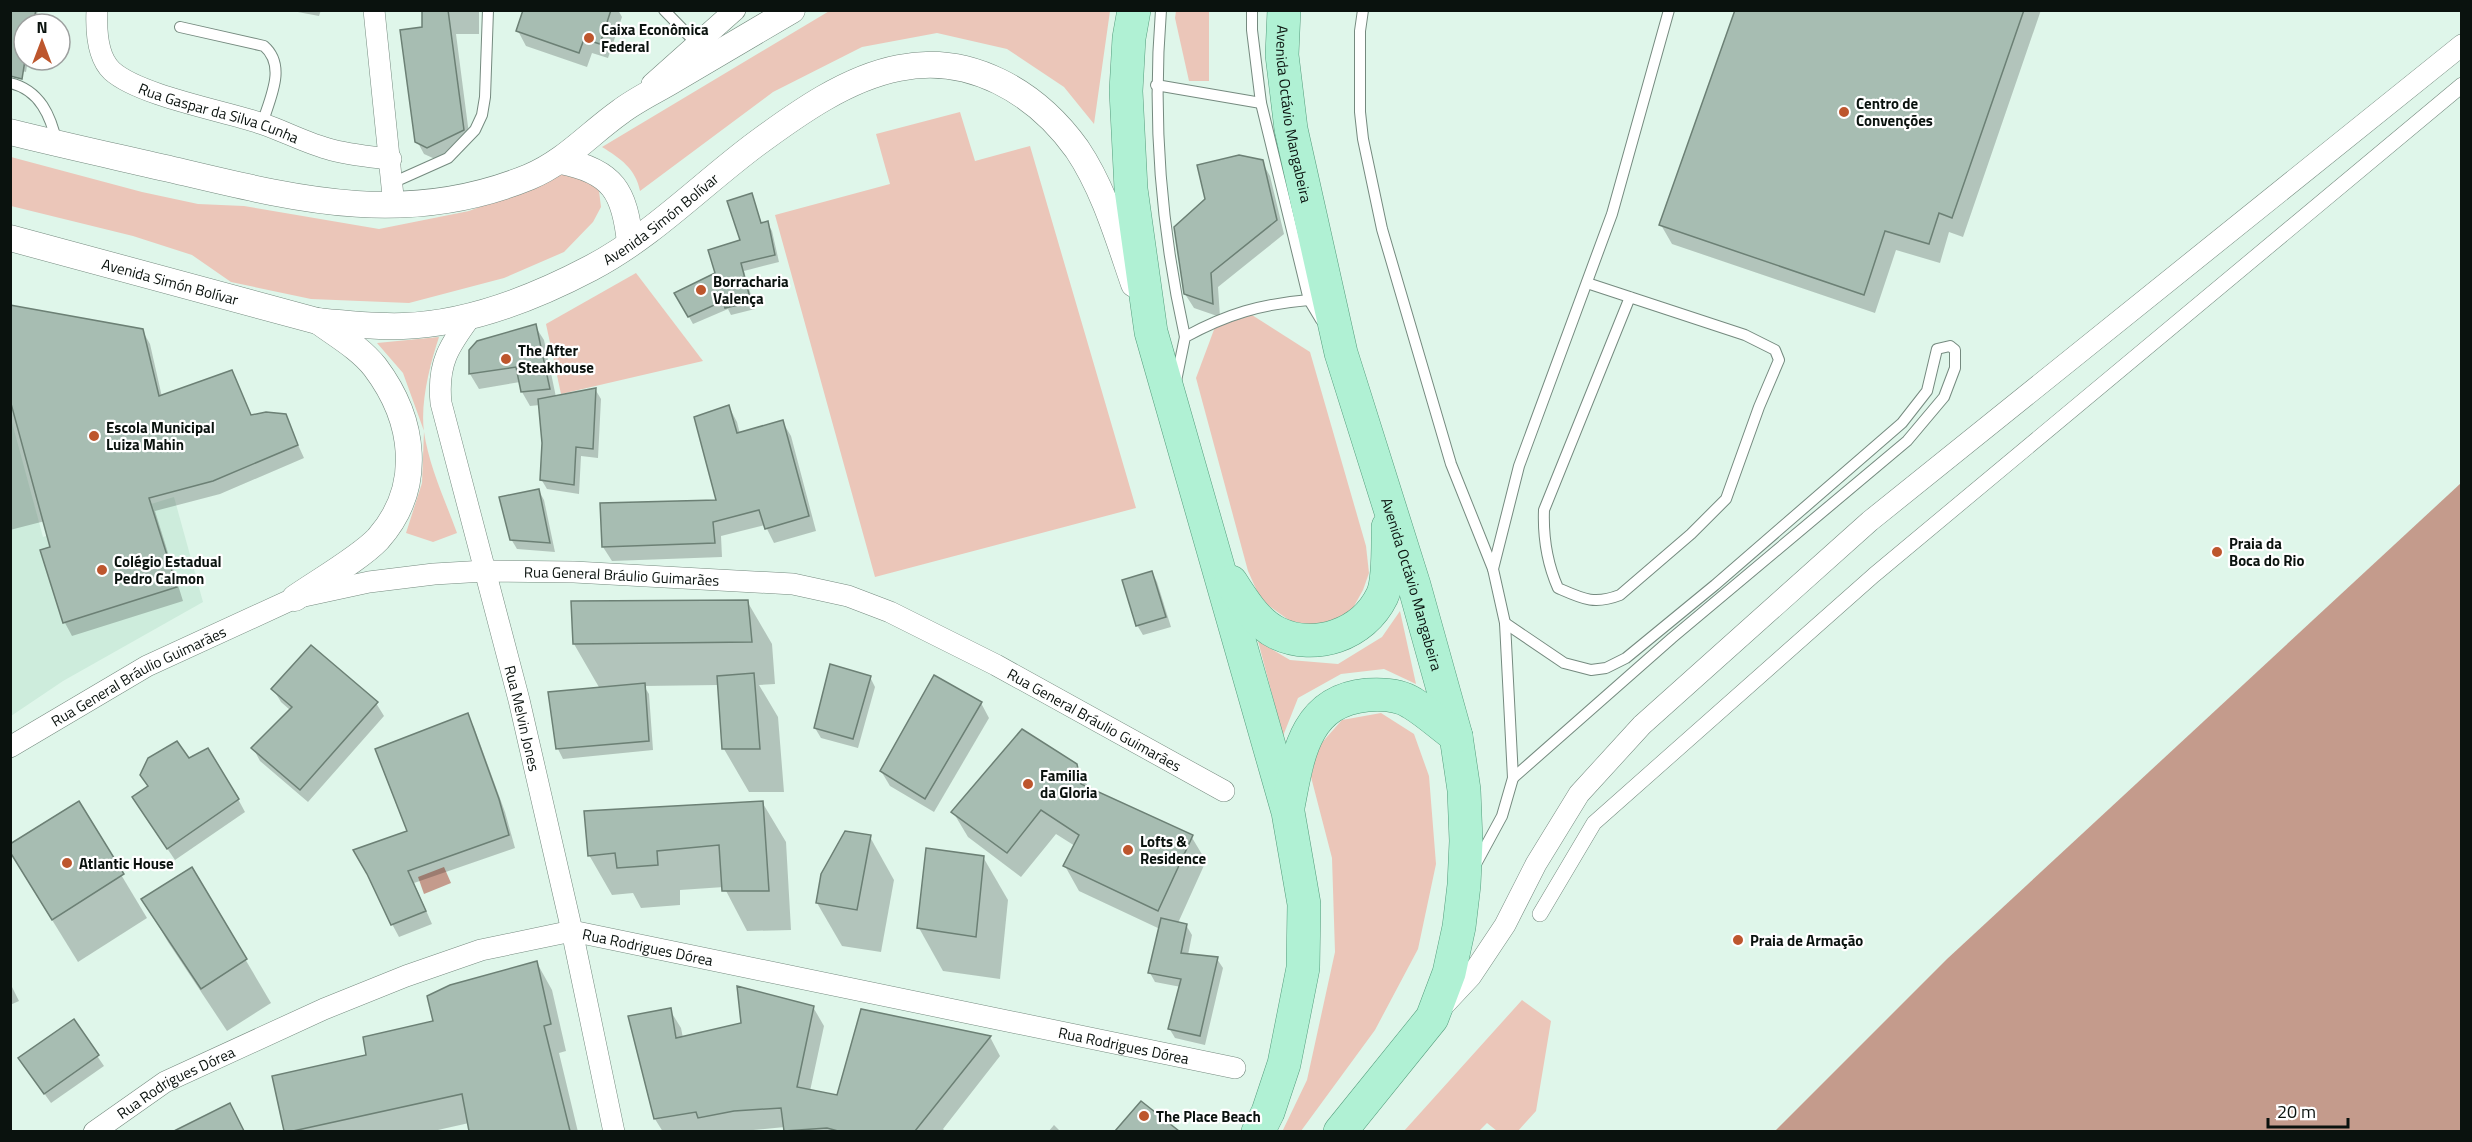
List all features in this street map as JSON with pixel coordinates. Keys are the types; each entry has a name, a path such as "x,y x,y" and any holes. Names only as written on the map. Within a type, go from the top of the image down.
{"main road":[{"path":"1134,10 1129,38 1126,91 1130,178 1151,332 1172,399 1288,812 1304,904 1303,968 1284,1064 1268,1112 1258,1131"},
{"name":"Avenida Octávio Mangabeira","path":"1284,10 1282,55 1291,129 1341,353 1414,585 1456,736 1464,790 1466,841 1464,885 1460,927 1449,973 1432,1018 1340,1131"},
{"path":"1218,563 1250,610 1275,632 1306,642 1344,635 1368,616 1383,594 1387,560 1388,506"},
{"path":"1288,812 1294,774 1306,734 1322,713 1348,697 1380,694 1410,701 1456,736"}],"street":[{"name":"Rua Gaspar da Silva Cunha","path":"97,10 96,30 101,52 112,70 133,83 262,124 330,150 390,159"},
{"path":"374,10 393,195"},
{"path":"10,132 277,195 337,204 393,195 451,199 492,190 530,177 561,161 735,10"},
{"path":"621,111 792,10"},
{"path":"1432,1018 1471,976 1506,925 1536,864 1579,794 1642,725 1870,521 2462,45"},
{"name":"Avenida Simón Bolívar","path":"10,238 317,321 368,326 405,326 472,315 518,301 558,285 593,267 690,199 753,146 787,122 845,88 898,68 920,65 965,69 990,76 1033,101 1052,118 1077,150 1096,183 1151,332"},
{"path":"1540,914 1594,823 1874,575 2462,85"},
{"path":"10,146 48,142"},
{"path":"561,161 581,165 610,181 620,196 626,212 630,243"},
{"name":"Rua Melvin Jones","path":"472,315 447,351 442,363 440,388 445,424 519,700 572,931 614,1131"},
{"path":"295,598 376,541 395,518 406,491 410,465 408,437 401,412 384,381 374,366 317,321"},
{"name":"Rua General Bráulio Guimarães","path":"10,747 147,666 295,598 369,582 485,571 574,572 793,584 848,596 890,612 996,665 1224,791"},
{"name":"Rua Rodrigues Dórea","path":"94,1131 165,1082 324,1009 406,976 481,950 572,931 1235,1068"}],"lane":[{"path":"393,195 448,158 475,130 482,116 485,97 488,10"},
{"path":"664,10 698,44"},
{"path":"1161,10 1156,85 1158,167 1164,224 1185,337 1172,399"},
{"path":"1251,10 1251,30 1261,103 1309,300 1341,353"},
{"path":"1363,10 1360,31 1360,111 1363,139 1380,220 1451,464 1493,569 1506,623 1513,778 1502,816 1464,885"},
{"path":"1493,569 1519,466 1612,214 1669,10"},
{"path":"180,27 264,46 273,53 276,75 262,124"},
{"path":"10,83 35,95 48,112 48,142"},
{"path":"1156,85 1261,103"},
{"path":"1587,283 1745,334 1774,350 1779,360 1759,406 1726,499 1691,534 1620,595 1592,602 1558,588 1546,546 1543,529 1544,510 1630,297"},
{"path":"1185,337 1213,321 1245,309 1309,300"},
{"path":"1506,623 1564,663 1576,668 1591,670 1606,668 1626,658 1724,577 1902,423 1927,391 1937,349 1950,346 1955,350 1954,368 1944,397 1907,441 1672,638 1513,778"}],"shaded area":[{"path":"831,10 1110,11 1094,124 1064,87 1007,49 937,33 862,47 773,92 640,191 631,170 602,147"},
{"path":"1176,11 1209,11 1209,81 1189,81 1175,18"},
{"path":"960,112 975,161 1030,146 1136,508 875,577 775,215 890,184 876,134"},
{"path":"11,157 142,192 198,204 244,206 379,229 469,211 566,173 584,177 599,191 601,207 593,222 564,252 504,278 409,303 311,299 231,282 192,255 133,236 11,206"},
{"path":"636,273 703,361 561,394 546,324"},
{"path":"1252,315 1310,352 1366,546 1369,573 1363,590 1348,617 1323,628 1290,621 1261,600 1248,571 1196,378 1215,327"},
{"path":"439,337 432,359 423,409 424,431 403,373 377,343"},
{"name":"Colégio Estadual Pedro Calmon","path":"10,415 43,537 174,497 203,602 63,681 11,716"},
{"path":"424,432 433,470 457,533 433,542 406,533 422,483"},
{"path":"2461,483 2461,1131 1775,1131 1947,959"},
{"path":"1400,611 1416,684 1384,669 1341,674 1298,698 1283,736 1258,641 1290,660 1338,664 1382,637"},
{"path":"1381,713 1414,734 1429,776 1436,864 1418,949 1375,1030 1301,1131 1282,1132 1307,1080 1335,952 1332,858 1311,777 1318,747 1342,720"},
{"path":"444,867 451,883 424,894 418,877"},
{"path":"1522,1000 1551,1021 1536,1111 1518,1131 1497,1131 1487,1123 1479,1131 1404,1131"}],"building":[{"path":"10,10 36,10 36,12 12,12 12,72 23,72 22,79 10,76"},
{"path":"422,10 448,10 464,130 427,148 415,142 400,30 422,27"},
{"path":"523,10 611,10 600,44 584,39 579,53 516,31"},
{"name":"Centro de Convenções","path":"1735,10 2024,10 1952,218 1939,213 1929,244 1885,231 1864,295 1659,225"},
{"path":"1239,155 1263,160 1277,220 1211,273 1213,304 1184,294 1174,227 1205,199 1197,165"},
{"path":"752,193 761,223 768,221 775,255 741,263 751,302 725,308 723,301 688,317 674,293 715,273 708,250 740,240 727,201"},
{"path":"10,305 143,329 159,396 232,370 251,415 266,412 286,414 298,445 213,481 149,498 177,587 63,623 40,550 50,547 10,400"},
{"name":"The After Steakhouse","path":"536,324 550,389 521,392 516,367 469,374 469,350 477,341"},
{"path":"596,388 593,449 576,447 574,485 540,480 542,443 538,399"},
{"path":"729,405 737,433 783,420 809,516 765,529 759,510 713,522 715,543 602,547 600,503 716,500 694,417"},
{"path":"539,489 550,543 510,540 499,497"},
{"path":"1152,571 1166,617 1136,626 1122,580"},
{"path":"748,600 752,642 573,644 571,601"},
{"path":"311,645 378,702 300,790 251,748 292,707 271,689"},
{"path":"830,664 871,676 853,739 814,728"},
{"path":"754,673 760,749 722,749 717,676"},
{"path":"934,675 982,702 925,799 880,771"},
{"path":"645,683 649,741 556,749 548,692"},
{"path":"468,713 499,799 509,835 408,871 426,911 391,925 353,850 407,831 375,749"},
{"path":"1022,729 1077,764 1081,784 1193,835 1158,911 1063,866 1079,835 1041,810 1007,853 951,812"},
{"path":"177,741 189,758 208,748 239,799 167,849 132,797 148,786 140,775 148,758"},
{"name":"Atlantic House","path":"79,801 124,874 52,920 10,852 10,844"},
{"path":"763,801 769,891 722,891 719,845 657,851 658,865 617,868 615,853 588,856 584,811"},
{"path":"845,831 871,835 857,910 816,903 821,874"},
{"path":"926,848 984,856 976,937 917,928"},
{"path":"192,867 247,959 201,989 141,899"},
{"path":"1161,918 1187,924 1181,953 1218,957 1200,1036 1168,1029 1181,979 1148,973"},
{"path":"537,961 551,1024 544,1026 570,1131 469,1131 462,1094 293,1131 284,1131 272,1076 366,1055 363,1037 433,1021 427,996 450,985"},
{"path":"737,986 814,1006 797,1087 837,1095 861,1009 991,1036 915,1131 838,1131 827,1128 784,1131 781,1108 734,1111 698,1118 696,1112 654,1119 628,1016 671,1008 676,1038 741,1023"},
{"path":"74,1019 99,1055 44,1094 18,1058"},
{"name":"The Place Beach","path":"1141,1101 1179,1131 1115,1131"},
{"path":"230,1103 244,1131 174,1131"}],"place":[{"name":"Caixa Econômica Federal","path":"589,38"},
{"name":"Centro de Convenções","path":"1844,112"},
{"name":"Borracharia Valença","path":"701,290"},
{"name":"The After Steakhouse","path":"506,359"},
{"name":"Escola Municipal Luiza Mahin","path":"94,436"},
{"name":"Praia da Boca do Rio","path":"2217,552"},
{"name":"Colégio Estadual Pedro Calmon","path":"102,570"},
{"name":"Familia da Gloria","path":"1028,784"},
{"name":"Lofts & Residence","path":"1128,850"},
{"name":"Atlantic House","path":"67,863"},
{"name":"Praia de Armação","path":"1738,940"},
{"name":"The Place Beach","path":"1144,1116"}]}
